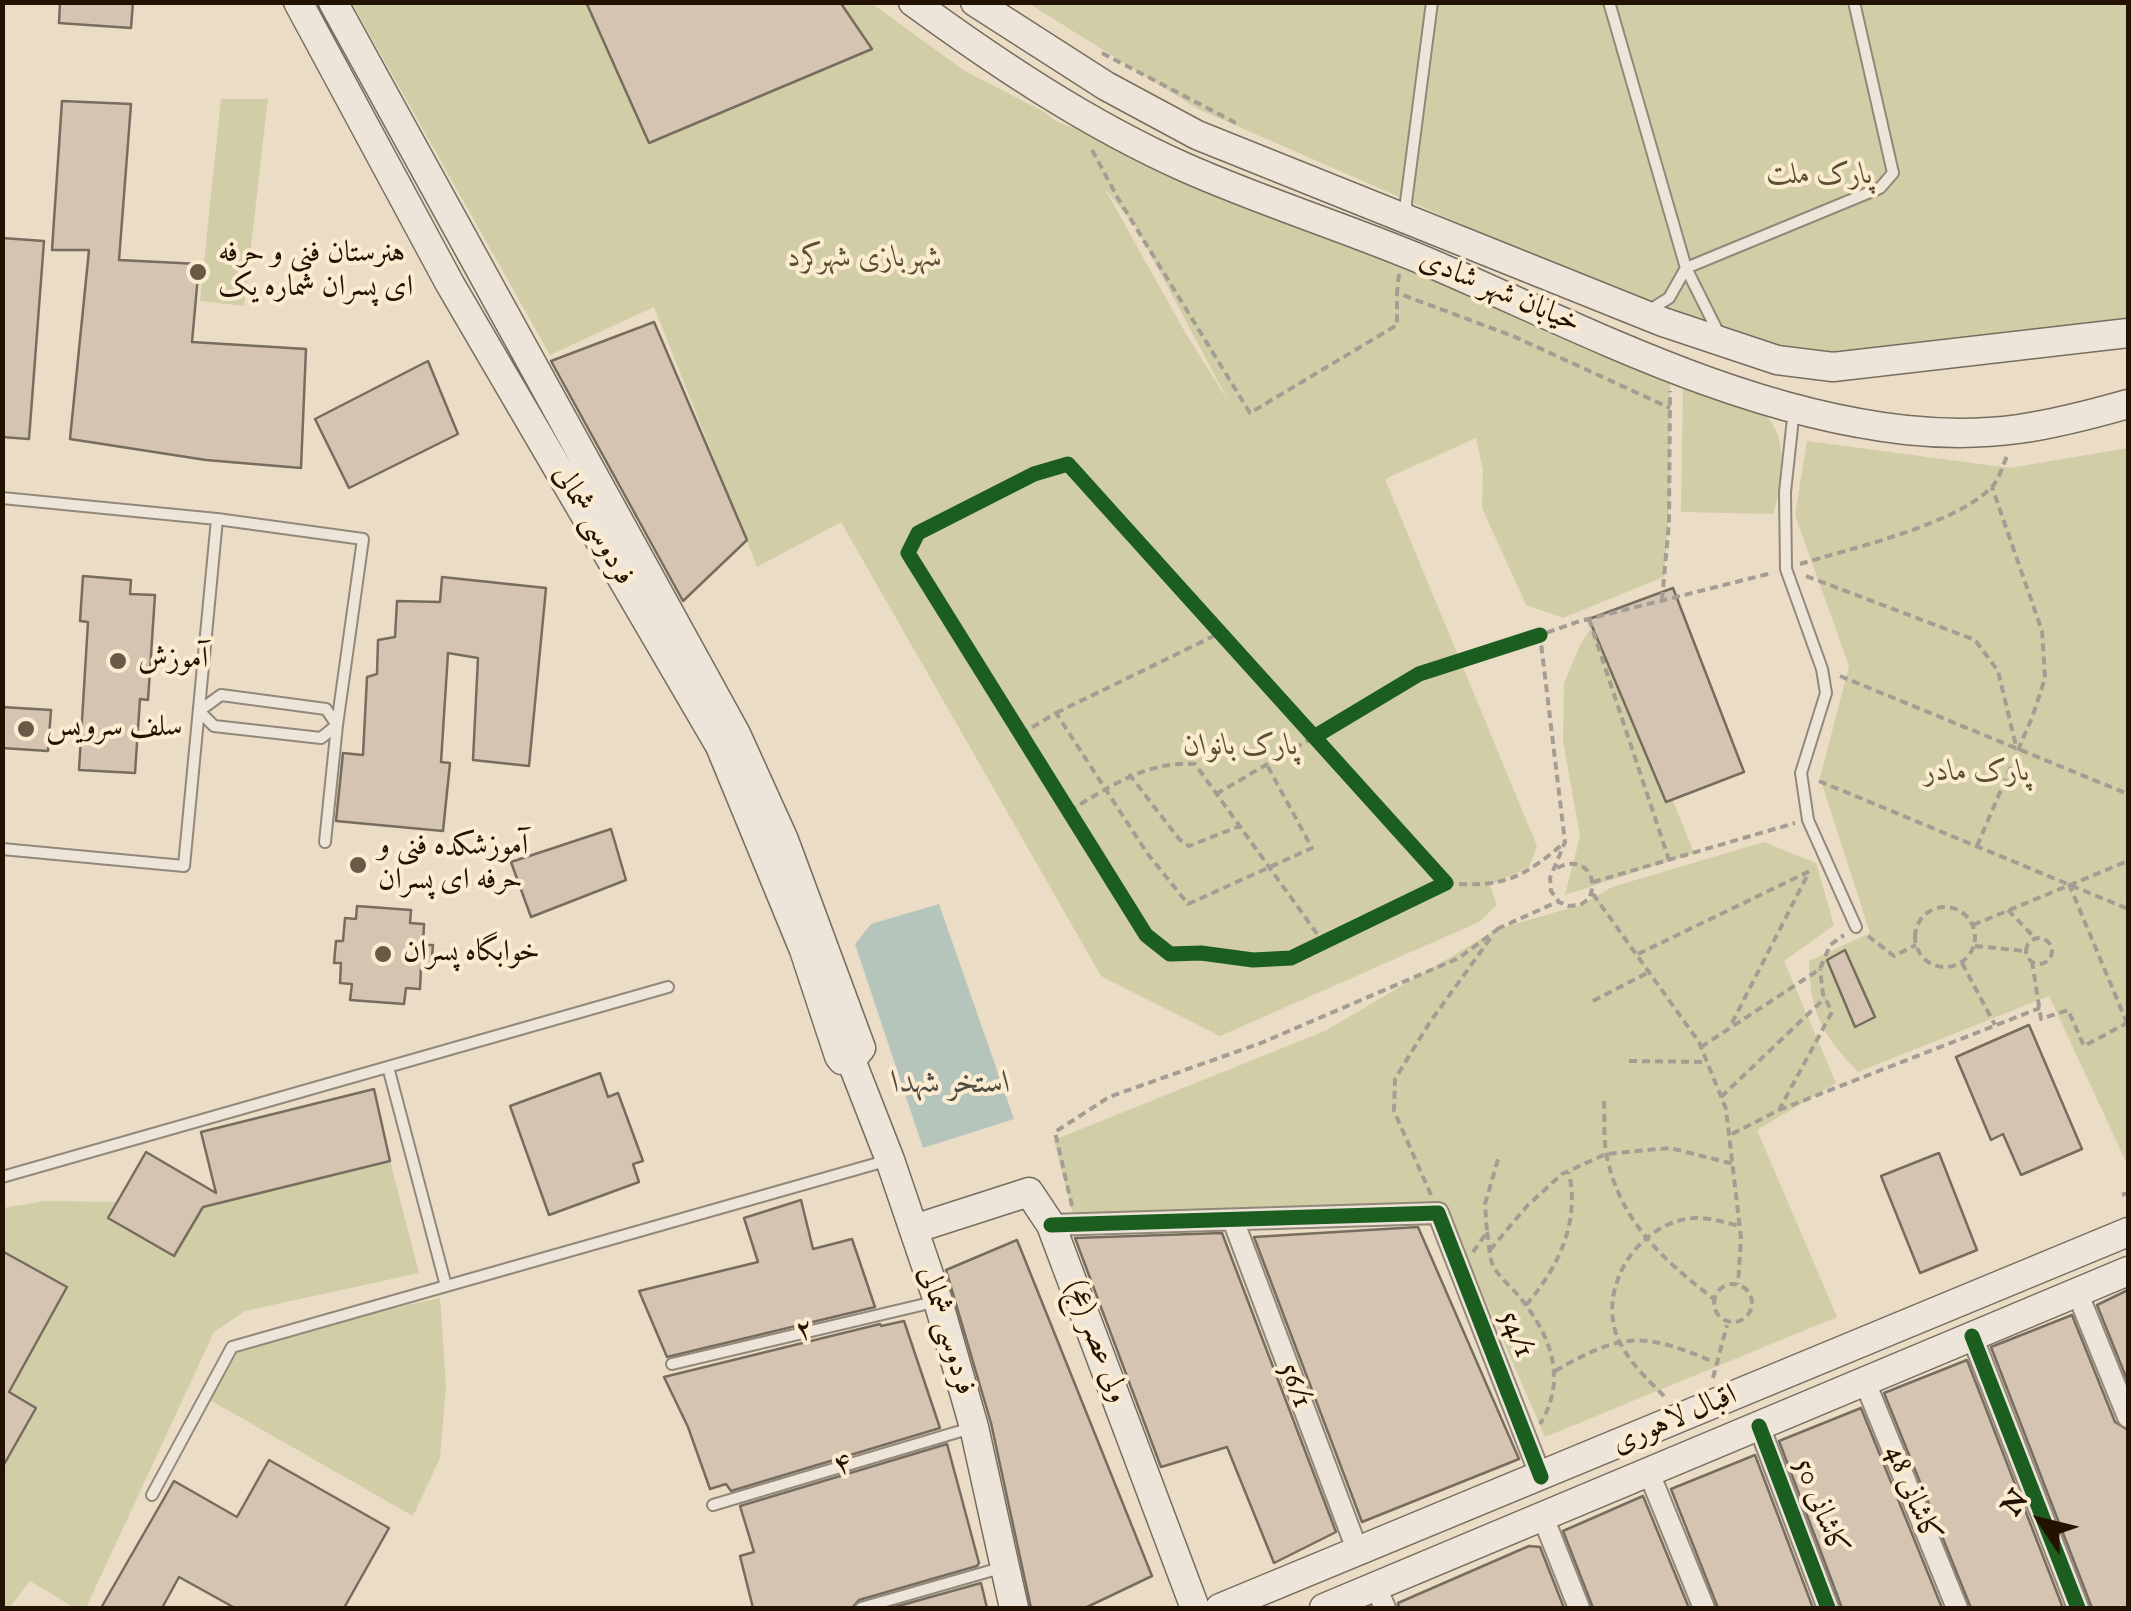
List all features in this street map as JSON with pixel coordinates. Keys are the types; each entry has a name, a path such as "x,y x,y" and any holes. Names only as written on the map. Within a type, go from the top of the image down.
{"main road":[{"name":"فردوسی شمالی","path":"298,2 450,284 720,746 798,934 839,1056 850,1060 861,1048 784,840 736,734 333,2"},
{"name":"خیابان شهر شادی","path":"913,2 979,50 1182,166 1402,251 1670,366 1794,408 1903,430 1961,434 2019,431 2128,404"},
{"name":"خیابان شهر شادی","path":"975,2 1106,86 1196,135 1643,314 1777,360 1833,366 2128,333"},
{"path":"2064,422 2128,420"},
{"name":"فردوسی شمالی","path":"850,1060 890,1160 938,1301 974,1427 1014,1608"},
{"name":"ولی عصر (عج)","path":"914,1229 1029,1192 1062,1217 1194,1608"},
{"name":"اقبال لاهوری","path":"1220,1608 2128,1232"},
{"name":"اقبال لاهوری","path":"1324,1608 1380,1598 1543,1517 2128,1271"},
{"path":"1987,1290 2002,1324"}],"street":[{"path":"1062,1217 1233,1220 1438,1213"},
{"name":"54/1","path":"1438,1213 1541,1476"},
{"name":"56/1","path":"1233,1220 1358,1552"},
{"path":"2077,1292 2128,1417"},
{"path":"1972,1336 2078,1608"},
{"name":"کاشانی 48","path":"1865,1382 1957,1608"},
{"name":"کاشانی 50","path":"1759,1426 1828,1608"},
{"path":"1649,1473 1704,1608"},
{"path":"1543,1517 1580,1608"}],"lane":[{"path":"1408,218 1406,202 1432,2"},
{"path":"1609,2 1686,268 1724,344"},
{"path":"1643,314 1669,298 1686,268 1880,188 1894,173 1854,2"},
{"path":"1794,408 1785,492 1786,569 1822,668 1826,694 1801,774 1808,820 1856,927"},
{"path":"2,498 217,519 363,539 325,842"},
{"path":"2,849 184,866 217,519"},
{"path":"199,710 221,695 326,709 337,724"},
{"path":"199,710 214,726 321,738 337,724"},
{"path":"2,1177 668,987"},
{"path":"388,1067 446,1286"},
{"path":"152,1494 232,1347 890,1160"},
{"name":"۲","path":"672,1364 938,1301"},
{"name":"۴","path":"713,1505 974,1427"},
{"path":"861,1608 1004,1567"}],"path":[{"path":"1095,49 1250,130"},
{"path":"1068,104 1119,200 1250,413 1397,326 1402,251"},
{"path":"1397,293 1513,336 1670,408"},
{"path":"1662,600 1670,522 1670,366"},
{"path":"1978,846 2045,678 2042,631 1992,487"},
{"path":"1786,569 1975,640 1998,671 2017,750"},
{"path":"1207,618 1232,646"},
{"path":"1589,619 1668,860"},
{"path":"1021,734 1220,632"},
{"path":"1523,640 1540,635 1565,842 1550,878 1550,891 1558,902 1580,905 1592,892 1593,882 1587,868 1578,863 1557,868"},
{"path":"1822,668 2128,794"},
{"path":"1056,713 1147,853 1188,904 1312,848 1267,765"},
{"path":"1010,717 1030,749"},
{"path":"1302,724 1327,751"},
{"path":"1216,794 1329,727"},
{"path":"1069,811 1130,774 1177,763 1195,764 1323,942"},
{"path":"1130,774 1179,839 1189,846 1240,826"},
{"path":"1801,774 2128,909"},
{"path":"1059,795 1078,826"},
{"path":"1593,882 1808,820"},
{"path":"1428,891 1446,882 1478,886 1529,873 1565,842"},
{"path":"1974,925 2128,861"},
{"path":"1638,954 1827,862"},
{"path":"1433,868 1446,882"},
{"path":"1730,1028 1810,871"},
{"path":"2032,961 2041,1019 2068,1010 2084,1046 2128,1024 2069,884"},
{"path":"1592,892 1701,1046 1721,1097 1730,1135 1740,1226 1738,1284"},
{"path":"1062,1217 1055,1132 1109,1097 1261,1043 1459,958 1498,929 1558,902"},
{"path":"1938,907 1958,909 1974,925 1975,946 1962,963 1941,968 1922,959 1914,940 1920,919 1938,907"},
{"path":"2008,910 2034,937 2047,938 2053,948 2050,960 2038,964 2028,959 2026,946 2034,937"},
{"path":"1778,1110 1832,1012 1820,969 1830,945 1856,927 1894,956 1916,945"},
{"path":"1438,1213 1394,1111 1396,1080 1448,994 1498,929"},
{"path":"1307,950 1341,934"},
{"path":"1975,946 2026,952"},
{"path":"1962,963 1996,1025"},
{"path":"1701,1046 1820,969"},
{"path":"1593,1002 1650,972"},
{"path":"1721,1097 1825,998"},
{"path":"1730,1135 1778,1110 2040,1008"},
{"path":"1629,1061 1707,1062"},
{"path":"1604,1101 1606,1154 1617,1192 1646,1240 1714,1299"},
{"path":"1490,1250 1527,1206 1568,1171 1606,1154 1670,1148 1734,1164"},
{"path":"1499,1156 1485,1204 1493,1266 1526,1305 1551,1345 1555,1371 1548,1412 1534,1434"},
{"path":"1526,1305 1550,1277 1562,1248 1573,1212 1568,1171"},
{"path":"1670,1402 1634,1365 1618,1340 1613,1307 1619,1270 1660,1227 1695,1218 1740,1226"},
{"path":"1463,1246 1468,1260 1487,1232"},
{"path":"1727,1284 1738,1284 1752,1298 1751,1308 1738,1322 1728,1322 1719,1318 1714,1299 1727,1284"},
{"path":"1707,1407 1714,1362 1728,1322"},
{"path":"1555,1371 1618,1340 1665,1342 1714,1362"}],"green space":[{"path":"352,3 871,3 965,71 1054,120 1670,366 1670,502 1664,577 1563,618 1526,605 1482,508 1483,471 1476,438 1385,479 1537,846 1529,867 1490,885 1497,905 1479,922 1220,1036 1101,976 841,522 757,567 654,307 550,355","holes":["1105,189 1136,227 1230,404"]},
{"name":"پارک ملت","path":"1028,3 2128,3 2128,326 1799,354 1678,319 1196,108"},
{"path":"221,99 268,99 244,306 200,301"},
{"path":"1683,386 1763,412 1772,422 1782,460 1773,514 1681,512"},
{"name":"پارک مادر","path":"1807,441 2010,468 2128,448 2128,1166 2049,996 1858,1072 1820,1022 1812,995 1809,961 1870,933 1820,778 1849,666 1795,515"},
{"path":"1599,616 1694,853 1565,895 1580,836 1563,741 1564,683 1581,643"},
{"path":"1764,842 1816,863 1834,925 1784,961 1836,1083 1757,1130 1837,1317 1545,1437 1445,1207 1073,1215 1054,1140 1325,1031 1498,929 1580,905 1612,887"},
{"path":"390,1161 419,1273 245,1311 214,1332 86,1608 75,1608 30,1581 9,1608 3,1608 3,1208 44,1201 218,1203"},
{"path":"440,1298 446,1385 440,1458 413,1516 210,1400 237,1353 293,1329"}],"water":[{"name":"استخر شهدا","path":"939,904 1014,1119 923,1148 855,944 871,924"}],"building":[{"path":"60,2 133,2 131,28 59,23"},
{"path":"586,2 840,2 872,49 649,143"},
{"path":"62,101 131,104 119,260 199,264 192,342 306,349 301,468 206,460 70,439 89,250 52,250"},
{"path":"2,238 44,241 29,439 2,437"},
{"path":"654,322 747,540 683,601 551,361"},
{"path":"428,361 458,434 349,488 315,419"},
{"name":"آموزش","path":"83,576 131,580 130,594 155,595 148,700 140,699 135,773 79,770 88,622 80,621"},
{"path":"442,577 546,588 529,766 473,760 478,658 448,653 441,762 450,763 443,831 336,821 343,753 363,755 367,677 377,674 378,640 395,637 397,601 440,602"},
{"path":"1673,588 1744,772 1666,802 1589,619"},
{"name":"سلف سرویس","path":"2,707 51,710 48,751 2,748"},
{"path":"611,829 626,880 531,917 511,862"},
{"name":"خوابگاه پسران","path":"357,906 411,910 410,923 424,924 423,945 433,945 431,968 421,967 420,989 406,988 404,1004 350,1000 352,984 340,983 341,963 334,963 336,941 343,941 345,918 356,919"},
{"path":"1845,950 1875,1017 1855,1027 1827,960"},
{"path":"2029,1025 2082,1149 2021,1175 2003,1134 1991,1140 1956,1057"},
{"path":"600,1073 608,1097 618,1093 643,1161 633,1164 639,1182 549,1215 510,1106"},
{"path":"374,1089 390,1161 203,1207 174,1256 108,1218 146,1152 216,1193 201,1132"},
{"path":"1939,1153 1977,1250 1920,1273 1881,1176"},
{"path":"801,1200 813,1249 852,1239 875,1307 667,1357 639,1291 758,1262 744,1218"},
{"path":"1418,1227 1519,1459 1362,1522 1254,1237"},
{"path":"1222,1233 1336,1532 1274,1563 1227,1447 1161,1467 1075,1238"},
{"path":"1017,1240 1152,1576 1085,1608 1031,1608 991,1423 946,1270"},
{"path":"2,1251 67,1287 9,1392 36,1408 2,1468"},
{"path":"2128,1290 2128,1382 2097,1305"},
{"path":"2072,1315 2115,1422 2128,1430 2128,1608 2092,1608 1991,1347"},
{"path":"904,1321 940,1428 731,1491 726,1484 710,1489 688,1427 664,1377"},
{"path":"1967,1360 2063,1608 1971,1608 1884,1393"},
{"path":"1861,1408 1942,1608 1842,1608 1779,1441"},
{"path":"947,1444 977,1566 859,1600 852,1608 753,1608 740,1556 754,1552 740,1506"},
{"path":"1755,1455 1813,1608 1718,1608 1671,1489"},
{"path":"269,1460 389,1528 344,1608 235,1608 179,1577 162,1608 101,1608 174,1481 237,1517"},
{"path":"1643,1496 1689,1608 1593,1608 1563,1531"},
{"path":"1529,1546 1540,1547 1564,1608 1399,1608 1398,1603"},
{"path":"981,1583 987,1608 891,1608"}],"cycle path":[{"path":"1068,464 1446,883 1291,958 1253,960 1201,953 1170,954 1146,935 908,553 918,533 1034,474 1068,464"},
{"path":"1314,737 1419,674 1540,635"},
{"path":"1051,1225 1438,1213 1541,1477"},
{"path":"1972,1336 2078,1608"},
{"path":"1759,1426 1828,1608"}],"place":[{"name":"هنرستان فنی و حرفه ای پسران شماره یک","path":"198,272"},
{"name":"آموزش","path":"118,661"},
{"name":"سلف سرویس","path":"26,729"},
{"name":"آموزشکده فنی و حرفه ای پسران","path":"358,865"},
{"name":"خوابگاه پسران","path":"383,954"}],"park label":[{"name":"شهربازی شهرکرد","path":"865,260"},
{"name":"پارک بانوان","path":"1241,748"}]}
